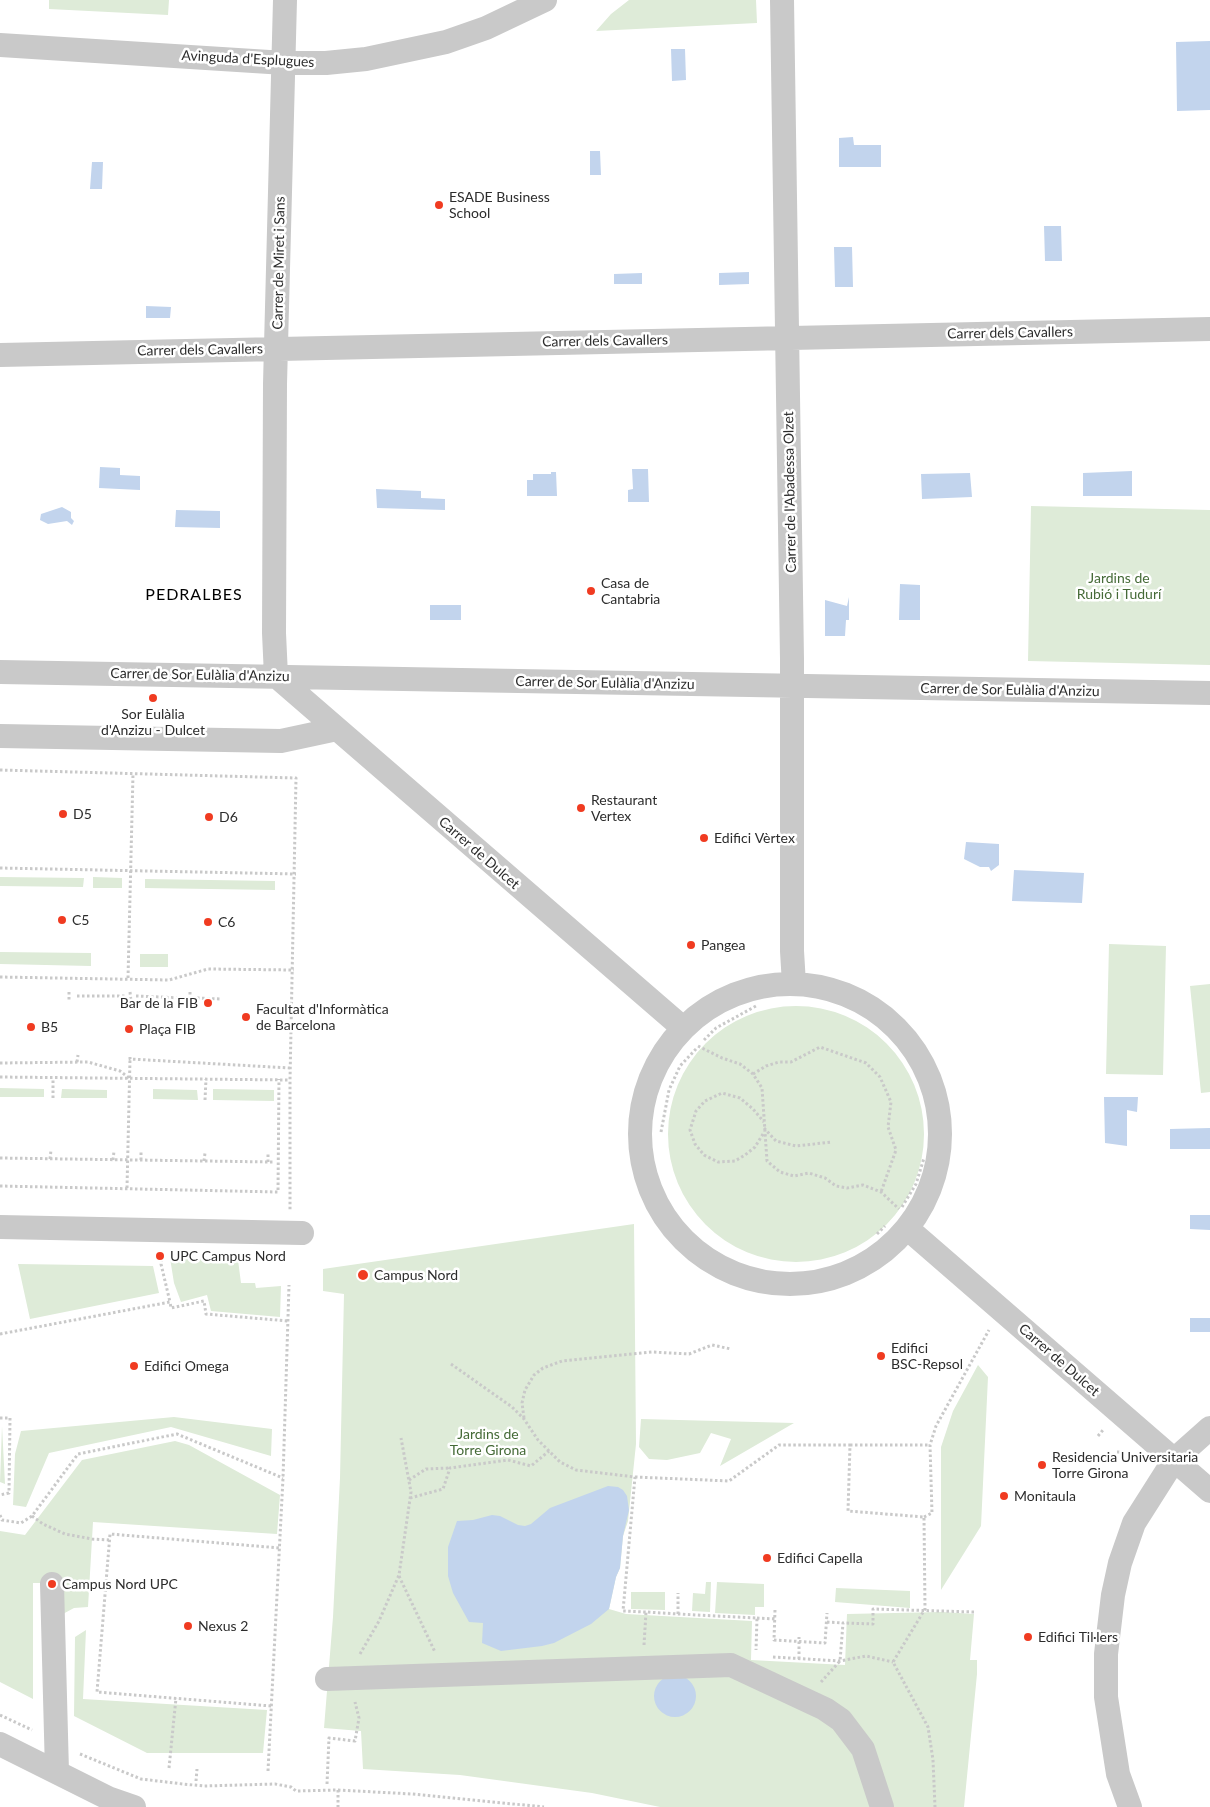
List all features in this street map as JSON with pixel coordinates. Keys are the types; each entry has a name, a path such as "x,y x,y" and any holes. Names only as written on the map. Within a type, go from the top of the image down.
{"street":[{"name":"Carrer de Miret i Sans","path":"276,676 274,633 276,348 286,0"},
{"name":"Avinguda d'Esplugues","path":"0,45 285,63 326,63 366,58 446,42 486,28 545,0"},
{"name":"Carrer de l'Abadessa Olzet","path":"782,0 788,337 792,941 794,984"},
{"name":"Carrer dels Cavallers","path":"0,355 1210,329"},
{"name":"Carrer de Sor Eulàlia d'Anzizu","path":"0,672 1210,693"},
{"name":"Carrer de Dulcet","path":"276,676 683,1028"},
{"path":"0,736 281,741 337,729"},
{"path":"794,984 822,988 848,996 873,1009 895,1026 913,1048 927,1072 936,1098 941,1126 940,1153 934,1180 923,1206 899,1219 887,1250 854,1272 816,1283 776,1284 738,1275 702,1257 669,1223 652,1195 641,1157 640,1132 642,1106 649,1081 660,1058 683,1028 704,1011 725,998 747,990 770,985 794,984"},
{"name":"Carrer de Dulcet","path":"899,1219 1210,1491"},
{"path":"0,1227 296,1223"},
{"path":"1130,1807 1118,1774 1106,1697 1106,1654 1112,1595 1120,1563 1134,1523 1174,1460 1210,1428"},
{"path":"52,1584 57,1772"},
{"path":"338,1679 731,1665 825,1709 841,1720 863,1749 882,1807"},
{"path":"0,1744 108,1798 134,1807"}],"path":[{"path":"0,770 296,778 296,874 290,1068 296,1223"},
{"path":"128,978 133,774"},
{"path":"0,868 296,874"},
{"path":"0,977 169,980 208,969 294,970"},
{"path":"69,992 69,1000"},
{"path":"130,992 130,1001"},
{"path":"190,992 190,1002"},
{"path":"77,996 125,996"},
{"path":"136,996 182,998"},
{"path":"197,998 220,998"},
{"path":"661,1132 669,1090 680,1066 716,1028 756,1006"},
{"path":"698,1047 740,1064 753,1074 762,1088 767,1161 780,1172 794,1176 809,1173 825,1178 836,1186 847,1188 863,1185 882,1192 899,1219"},
{"path":"753,1074 766,1066 779,1062 791,1062 820,1047 866,1062 880,1077 891,1102 888,1128 896,1150 882,1192"},
{"path":"77,1062 78,1055"},
{"path":"127,1188 130,1058 192,1060 290,1068"},
{"path":"0,1063 88,1062 120,1071 130,1078"},
{"path":"0,1077 290,1080"},
{"path":"53,1078 53,1098"},
{"path":"206,1079 206,1100"},
{"path":"0,1186 278,1192 279,1080"},
{"path":"764,1132 755,1147 745,1155 735,1161 718,1162 704,1155 695,1144 690,1130 696,1111 705,1101 722,1094 740,1098 753,1109 776,1141 796,1146 832,1142"},
{"path":"50,1150 50,1158"},
{"path":"113,1160 114,1151"},
{"path":"141,1152 141,1160"},
{"path":"204,1161 205,1153"},
{"path":"268,1154 268,1162"},
{"path":"0,1158 273,1162"},
{"path":"877,1234 899,1219 916,1184 924,1158"},
{"path":"162,1246 161,1264 171,1308 204,1301 206,1314 288,1321"},
{"path":"268,1771 280,1548 289,1285"},
{"path":"0,1334 170,1302"},
{"path":"850,1445 848,1512 924,1517 932,1512 930,1445 936,1426 989,1330"},
{"path":"524,1419 522,1403 525,1390 534,1375 543,1368 562,1361 652,1352 689,1354 712,1346 731,1349"},
{"path":"451,1364 488,1388 524,1419 538,1440 560,1462 576,1470 635,1477 729,1481 779,1446 930,1445"},
{"path":"0,1418 10,1418 8,1493 0,1495"},
{"path":"1098,1436 1103,1430"},
{"path":"0,1515 2,1520 21,1523 32,1516 78,1454 177,1434 283,1478"},
{"path":"327,1784 329,1738 355,1741 358,1718 338,1679 349,1661 357,1660 379,1621 399,1575 410,1498 401,1438"},
{"path":"408,1480 426,1469 450,1468 508,1460 531,1466 549,1451"},
{"path":"1117,1452 1126,1452"},
{"path":"410,1498 442,1489 450,1468"},
{"path":"635,1477 623,1611 775,1619"},
{"path":"32,1516 43,1524 65,1534 110,1540"},
{"path":"893,1662 925,1609 924,1517"},
{"path":"271,1706 98,1692 110,1534 280,1548"},
{"path":"399,1575 446,1675"},
{"path":"678,1593 678,1614"},
{"path":"826,1622 873,1624 873,1608 974,1612"},
{"path":"775,1610 774,1640 799,1639 825,1643 827,1613"},
{"path":"644,1650 646,1612"},
{"path":"755,1656 757,1618"},
{"path":"825,1709 821,1680 840,1661 842,1623"},
{"path":"798,1659 799,1639"},
{"path":"764,1657 840,1661 866,1656 893,1662 928,1727 933,1760 934,1807"},
{"path":"169,1768 176,1698"},
{"path":"0,1715 104,1765 141,1779 204,1786 275,1784 291,1787 296,1791 338,1790 487,1800 544,1807"},
{"path":"196,1781 198,1769"},
{"path":"338,1790 338,1807"}],"green space":[{"path":"49,0 169,0 168,15 49,9"},
{"path":"629,0 756,0 757,23 596,31 611,14"},
{"name":"Jardins de Rubió i Tudurí","path":"1031,506 1210,510 1210,665 1028,661"},
{"path":"0,877 84,878 83,887 0,886"},
{"path":"93,877 122,878 122,888 93,888"},
{"path":"145,879 275,881 275,890 145,888"},
{"path":"1109,944 1166,946 1163,1075 1106,1074"},
{"path":"0,952 91,953 91,966 0,964"},
{"path":"140,954 168,954 168,967 140,967"},
{"path":"1210,984 1210,1092 1201,1093 1190,986"},
{"path":"796,1006 833,1012 856,1021 877,1035 895,1053 914,1085 921,1109 924,1134 918,1171 909,1194 895,1215 877,1233 845,1252 821,1259 796,1262 759,1256 736,1247 715,1233 697,1215 678,1183 671,1159 668,1134 674,1097 683,1074 697,1053 715,1035 747,1016 771,1009"},
{"path":"0,1088 44,1089 44,1097 0,1097"},
{"path":"62,1089 107,1090 107,1098 61,1098"},
{"path":"153,1089 197,1090 198,1100 153,1099"},
{"path":"213,1089 274,1090 274,1101 213,1100"},
{"name":"Jardins de Torre Girona","path":"634,1224 636,1444 628,1521 623,1536 620,1568 616,1577 609,1609 626,1614 752,1621 751,1660 845,1665 847,1614 942,1612 974,1614 970,1660 977,1660 977,1674 964,1807 660,1807 592,1793 460,1775 363,1769 361,1731 324,1728 333,1617 340,1478 344,1294 323,1291 323,1269"},
{"path":"170,1258 238,1260 241,1283 255,1283 256,1288 281,1286 280,1317 211,1311 207,1295 181,1302 174,1283"},
{"path":"18,1264 153,1266 159,1293 30,1319"},
{"path":"978,1365 988,1377 981,1526 941,1590 941,1447 953,1411"},
{"path":"174,1417 272,1429 271,1456 171,1427 49,1453 26,1507 13,1505 15,1454 21,1431"},
{"path":"641,1419 794,1423 720,1466 731,1439 711,1433 700,1453 667,1460 649,1459 639,1447"},
{"path":"2,1426 5,1484 0,1482"},
{"path":"175,1441 189,1445 280,1495 277,1534 93,1522 88,1607 74,1608 61,1615 62,1583 33,1583 33,1699 0,1682 0,1531 25,1535 82,1460"},
{"path":"706,1582 711,1582 710,1612 692,1611 693,1593 705,1594"},
{"path":"717,1582 764,1584 764,1607 755,1607 755,1615 715,1613"},
{"path":"836,1588 910,1591 910,1608 835,1602"},
{"path":"631,1592 665,1592 665,1610 631,1609"},
{"path":"86,1630 83,1699 267,1710 263,1753 147,1753 74,1716 75,1637"}],"water":[{"path":"1210,41 1210,110 1177,111 1176,42"},
{"path":"671,49 685,49 686,80 672,81"},
{"path":"853,137 854,145 881,145 881,167 839,167 839,138"},
{"path":"590,151 600,151 601,175 590,175"},
{"path":"92,162 103,162 102,189 90,189"},
{"path":"1044,226 1061,226 1062,261 1045,261"},
{"path":"834,247 852,247 853,287 835,287"},
{"path":"749,272 749,284 719,285 719,273"},
{"path":"642,273 642,284 614,284 614,274"},
{"path":"146,306 171,307 170,318 146,318"},
{"path":"100,467 120,468 120,475 140,476 140,490 99,488"},
{"path":"632,469 648,469 649,502 628,502 628,490 633,489"},
{"path":"1132,471 1132,496 1083,496 1083,473"},
{"path":"551,472 556,472 557,496 527,496 527,480 533,480 533,474 551,474"},
{"path":"970,473 972,497 922,499 921,474"},
{"path":"376,489 421,491 421,498 445,499 445,510 377,508"},
{"path":"62,507 71,512 71,518 74,521 72,525 67,521 48,524 40,520 41,514"},
{"path":"176,510 220,511 220,528 175,527"},
{"path":"900,584 920,585 920,620 899,620"},
{"path":"849,597 849,620 846,620 845,636 825,636 825,600 847,606"},
{"path":"430,605 461,605 461,620 430,620"},
{"path":"966,842 999,844 999,865 991,871 989,867 980,867 964,859"},
{"path":"1014,870 1084,873 1082,903 1012,901"},
{"path":"1104,1097 1138,1097 1137,1112 1127,1110 1127,1146 1105,1143"},
{"path":"1210,1128 1210,1149 1170,1149 1170,1129"},
{"path":"1190,1215 1210,1215 1210,1230 1190,1229"},
{"path":"1190,1318 1210,1318 1210,1332 1190,1332"},
{"path":"608,1486 618,1487 623,1490 627,1496 629,1510 623,1536 620,1568 616,1577 609,1609 591,1624 554,1643 501,1651 482,1643 483,1623 469,1622 453,1593 448,1576 448,1547 457,1521 473,1520 492,1515 500,1516 518,1525 525,1526 531,1524 550,1508"},
{"path":"671,1675 679,1675 690,1681 696,1696 690,1711 679,1717 671,1717 660,1711 654,1700 654,1692 660,1681"}],"place":[{"name":"ESADE Business School","path":"439,205"},
{"name":"Casa de Cantabria","path":"591,591"},
{"name":"Sor Eulàlia d'Anzizu - Dulcet","path":"153,698"},
{"name":"Restaurant Vertex","path":"581,808"},
{"name":"D5","path":"63,814"},
{"name":"D6","path":"209,817"},
{"name":"Edifici Vèrtex","path":"704,838"},
{"name":"C5","path":"62,920"},
{"name":"C6","path":"208,922"},
{"name":"Pangea","path":"691,945"},
{"name":"Bar de la FIB","path":"208,1003"},
{"name":"Facultat d'Informàtica de Barcelona","path":"246,1017"},
{"name":"B5","path":"31,1027"},
{"name":"Plaça FIB","path":"129,1029"},
{"name":"UPC Campus Nord","path":"160,1256"},
{"name":"Campus Nord","path":"363,1275"},
{"name":"Edifici BSC-Repsol","path":"881,1356"},
{"name":"Edifici Omega","path":"134,1366"},
{"name":"Residencia Universitaria Torre Girona","path":"1042,1465"},
{"name":"Monitaula","path":"1004,1496"},
{"name":"Edifici Capella","path":"767,1558"},
{"name":"Campus Nord UPC","path":"52,1584"},
{"name":"Nexus 2","path":"188,1626"},
{"name":"Edifici Til·lers","path":"1028,1637"}],"district":[{"name":"PEDRALBES","path":"194,595"}]}
